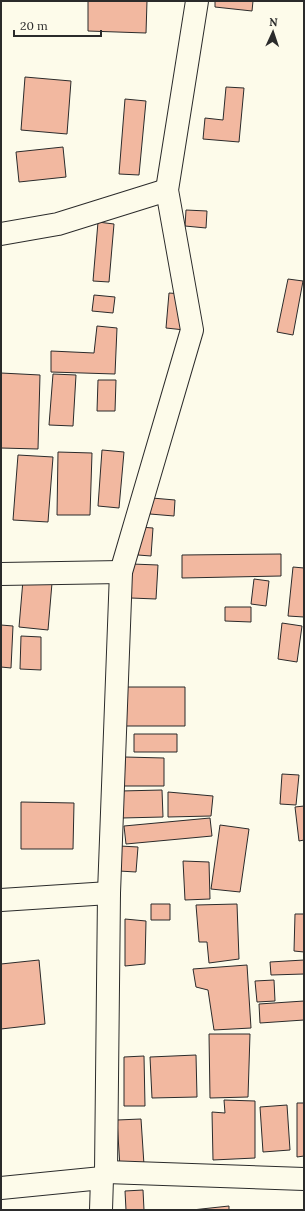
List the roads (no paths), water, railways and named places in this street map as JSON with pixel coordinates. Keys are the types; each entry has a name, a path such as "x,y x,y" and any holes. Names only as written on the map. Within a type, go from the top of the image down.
{"street":[{"path":"101,1210 104,1175 109,893 121,572 192,330 167,190 197,1"},
{"path":"1,234 58,224 167,190"},
{"path":"1,574 121,572"},
{"path":"1,900 109,893"},
{"path":"1,1188 104,1175 304,1179"}]}
